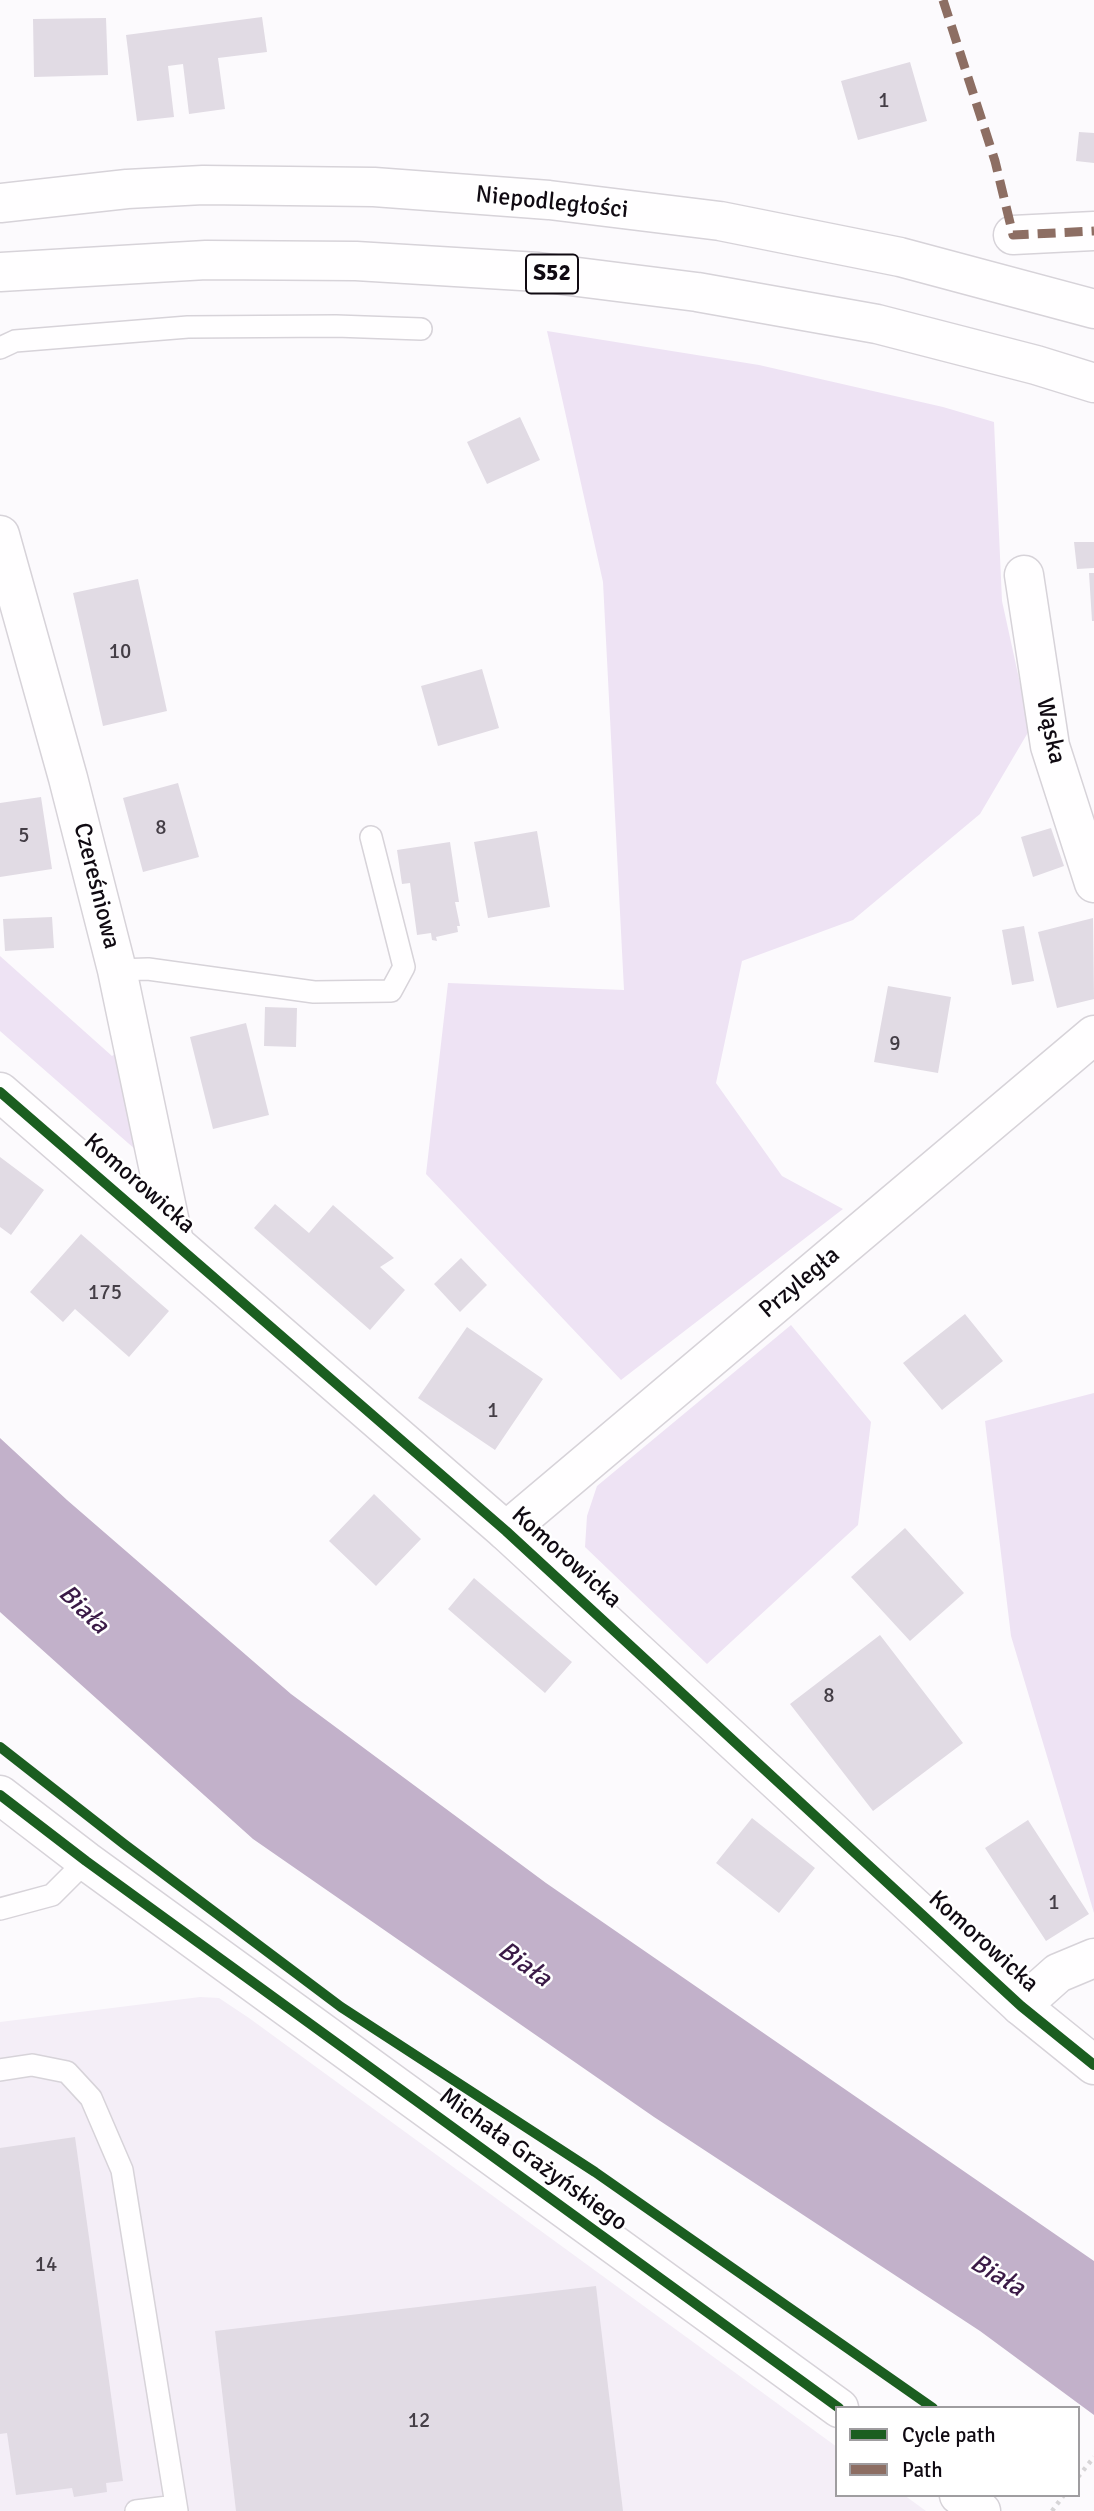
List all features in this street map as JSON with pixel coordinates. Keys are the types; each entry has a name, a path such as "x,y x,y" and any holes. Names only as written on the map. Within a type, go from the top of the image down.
{"main road":[{"path":"0,181 127,190"},
{"name":"Niepodległości","path":"0,202 203,185 374,187 549,200 694,218 900,257 1094,309"},
{"path":"1013,235 1094,231"},
{"name":"S52","path":"0,272 220,260 356,261 538,272 697,292 877,324 1036,365 1094,383"},
{"name":"Czereśniowa","path":"0,536 68,778 117,970 174,1242"},
{"name":"Wąska","path":"1024,575 1050,746 1094,883"},
{"name":"Przyległa","path":"506,1531 1094,1035"},
{"name":"Komorowicka","path":"0,1093 506,1531 1021,2006 1094,2065"},
{"name":"Michała Grażyńskiego","path":"0,1795 86,1861 836,2406"},
{"path":"1021,2006 1058,1973 1094,1958"},
{"path":"962,2497 981,2511"}],"lane":[{"path":"0,348 15,341 188,327 336,326 421,329"},
{"path":"117,970 148,969 314,992 391,991 404,967 371,837"},
{"path":"0,1909 52,1895 86,1861"},
{"path":"0,2070 32,2065 67,2072 91,2098 122,2170 176,2508 136,2511"}],"path":[{"path":"1080,2474 1094,2457"},
{"path":"1052,2511 1064,2498"}],"shaded area":[{"path":"547,331 759,365 943,407 994,422 1002,601 1030,729 980,814 853,920 742,961 716,1083 782,1176 843,1209 621,1380 426,1174 448,983 624,990 603,582"},
{"path":"0,956 112,1056 118,1051 144,1157 0,1031"},
{"path":"791,1325 871,1422 858,1525 707,1664 585,1547 587,1516 597,1486"},
{"path":"1094,1393 1094,1913 1011,1636 985,1421"},
{"path":"200,1997 219,1998 835,2446 835,2497 907,2497 926,2511 0,2511 0,2022"}],"water":[{"name":"Biała","path":"0,1438 67,1500 291,1694 546,1883 1094,2261 1094,2415 980,2331 654,2117 253,1839 0,1612"}],"building":[{"path":"262,17 267,52 218,58 225,109 189,114 183,64 168,66 174,117 137,121 126,35"},
{"path":"106,18 108,75 34,77 33,19"},
{"path":"910,62 927,121 858,140 841,81"},
{"path":"1079,132 1094,133 1094,163 1076,161"},
{"path":"520,417 540,460 487,484 467,442"},
{"path":"1074,542 1094,542 1094,568 1077,569"},
{"path":"1089,573 1094,573 1094,621 1092,621"},
{"path":"138,579 167,711 103,726 73,593"},
{"path":"482,669 499,728 438,746 421,686"},
{"path":"178,783 199,857 143,872 123,798"},
{"path":"41,797 52,869 0,877 0,803"},
{"path":"1051,828 1064,866 1033,877 1021,837"},
{"path":"537,831 550,907 488,918 474,842"},
{"path":"450,842 459,902 455,902 460,926 457,926 458,932 436,937 437,941 432,940 431,933 417,935 410,883 402,884 397,850"},
{"path":"52,917 54,948 5,951 3,919"},
{"path":"1093,918 1094,999 1057,1008 1038,932"},
{"path":"1024,926 1034,981 1012,985 1002,930"},
{"path":"888,986 951,997 938,1073 874,1062"},
{"path":"265,1007 297,1008 296,1047 264,1046"},
{"path":"246,1023 269,1115 213,1129 190,1037"},
{"path":"0,1157 44,1190 11,1235 0,1227"},
{"path":"275,1204 309,1233 333,1205 394,1258 380,1267 405,1290 370,1330 254,1228"},
{"path":"81,1234 169,1311 129,1357 75,1309 63,1322 30,1292"},
{"path":"461,1258 487,1285 460,1312 434,1284"},
{"path":"965,1314 1003,1361 942,1410 903,1363"},
{"path":"467,1327 543,1379 495,1450 418,1398"},
{"path":"374,1494 421,1539 376,1586 329,1541"},
{"path":"905,1528 964,1593 910,1641 851,1577"},
{"path":"474,1578 572,1662 545,1693 448,1609"},
{"path":"880,1635 963,1743 873,1811 790,1704"},
{"path":"752,1818 815,1868 779,1913 716,1863"},
{"path":"1028,1820 1089,1914 1046,1941 985,1848"},
{"path":"75,2137 123,2481 106,2483 107,2492 74,2497 72,2488 16,2495 7,2433 0,2434 0,2148"},
{"path":"596,2286 623,2511 236,2511 215,2331"}],"marked path":[{"path":"943,0 995,161 1013,235 1094,231"}],"cycle path":[{"path":"0,1092 506,1531 1021,2006 1094,2065"},
{"path":"0,1747 341,2007 595,2172 930,2406"},
{"path":"0,1795 86,1861 836,2406"}]}
